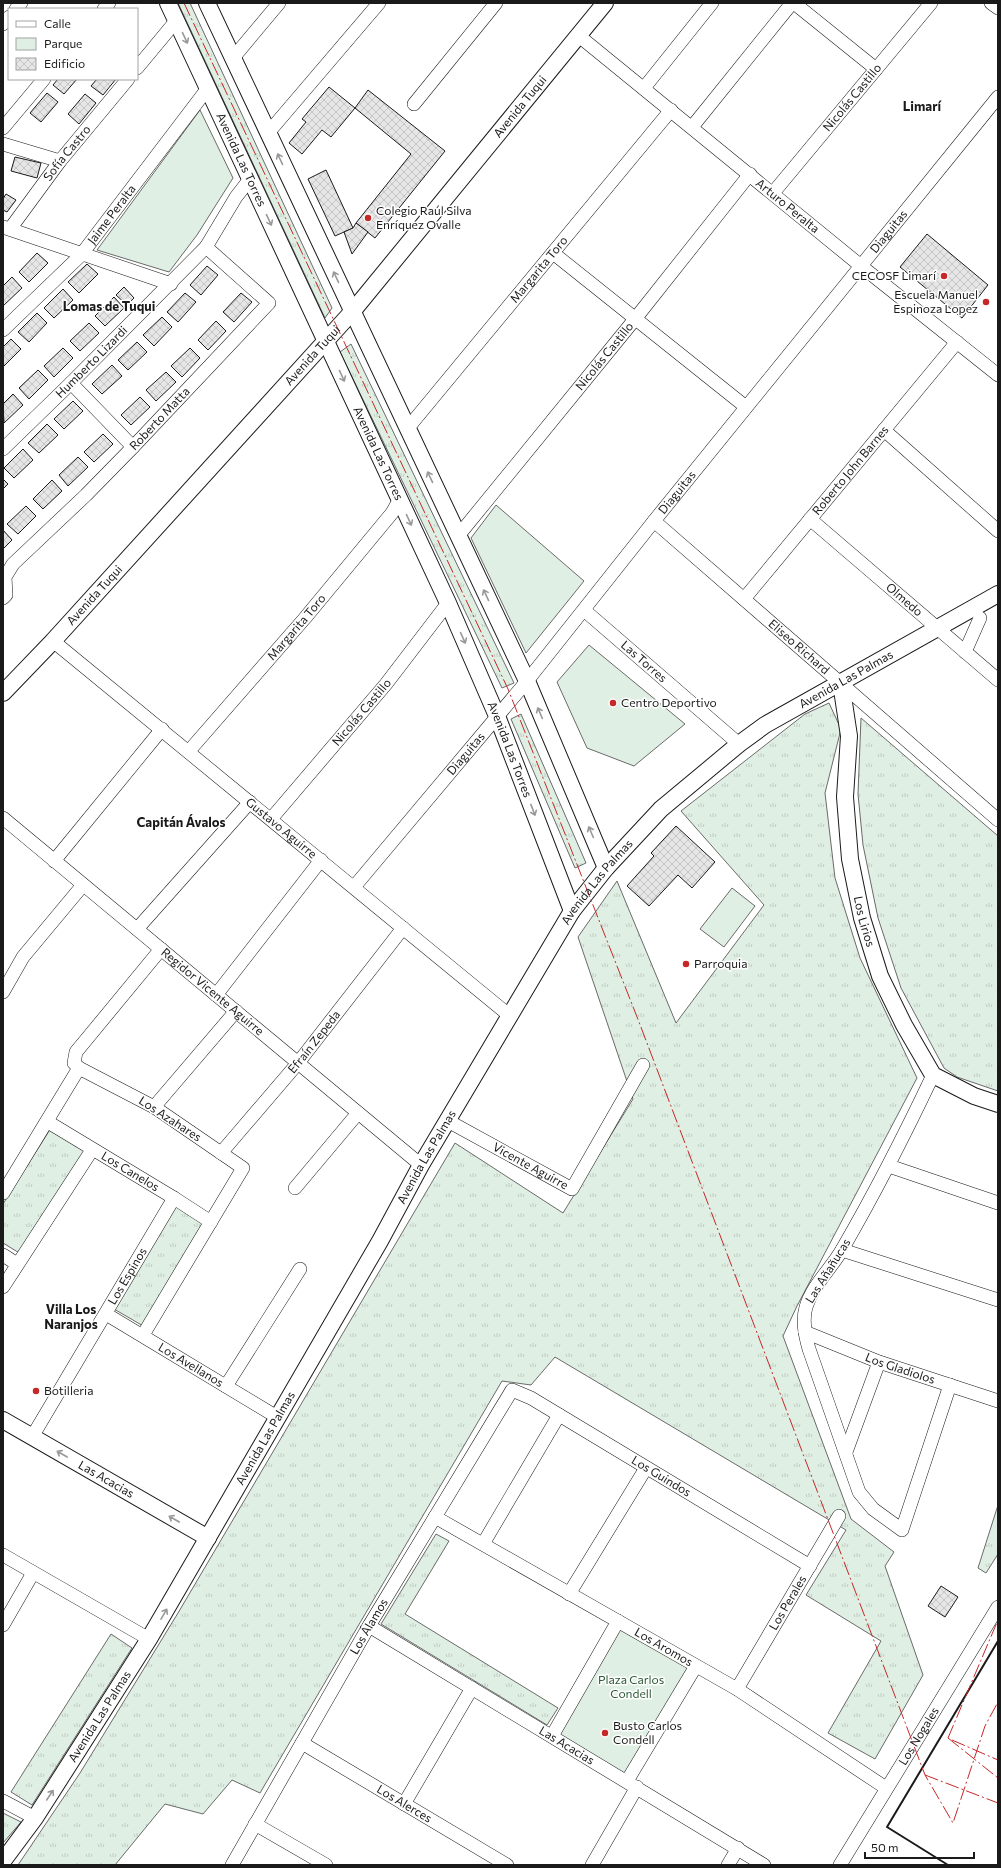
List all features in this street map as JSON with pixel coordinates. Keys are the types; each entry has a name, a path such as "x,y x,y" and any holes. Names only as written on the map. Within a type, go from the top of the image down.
{"street":[{"name":"Avenida Las Torres","path":"168,3 448,603 497,716 572,911"},
{"path":"207,3 527,681 606,868"},
{"path":"233,58 279,3"},
{"path":"268,133 380,3"},
{"path":"414,104 496,3"},
{"name":"Avenida Tuqui","path":"3,693 53,641 352,312 605,3"},
{"path":"644,88 712,3"},
{"path":"692,127 793,3 876,69"},
{"name":"Nicolás Castillo","path":"773,193 931,3"},
{"path":"991,3 998,8"},
{"path":"138,67 176,21"},
{"name":"Arturo Peralta","path":"579,36 861,266 998,375"},
{"path":"3,128 43,80"},
{"name":"Sofía Castro","path":"6,228 127,80"},
{"name":"Jaime Peralta","path":"3,330 81,255 208,88"},
{"name":"Diaguitas","path":"354,887 527,681 654,521 998,97"},
{"name":"Margarita Toro","path":"407,429 671,110"},
{"path":"3,144 60,161"},
{"name":"Nicolás Castillo","path":"458,536 635,319 750,174"},
{"name":"Humberto Lizardi","path":"3,448 72,383 206,247 236,196 250,179"},
{"path":"6,228 81,255 171,284"},
{"name":"Roberto Matta","path":"4,595 5,577 13,564 86,495 269,303 206,247"},
{"path":"553,253 746,407"},
{"name":"Roberto John Barnes","path":"744,599 957,342"},
{"path":"72,383 133,447"},
{"path":"884,430 998,532"},
{"name":"Margarita Toro","path":"189,751 310,612 392,513 400,499"},
{"name":"Olmedo","path":"810,519 936,629 998,680"},
{"name":"Eliseo Richard","path":"654,521 998,820"},
{"name":"Avenida Las Palmas","path":"3,1861 35,1818 149,1639 276,1417 380,1241 421,1165 572,911 606,868 661,809 739,744 765,725 998,594"},
{"name":"Nicolás Castillo","path":"271,819 386,684 448,603"},
{"name":"Las Torres","path":"584,610 739,744"},
{"path":"965,652 980,618"},
{"name":"Gustavo Aguirre","path":"53,641 189,751 510,1016"},
{"name":"Los Lirios","path":"841,683 849,736 845,797 850,859 862,918 880,976 904,1025 934,1075"},
{"path":"54,861 162,729"},
{"path":"137,930 250,802"},
{"name":"Regidor Vicente Aguirre","path":"3,818 421,1165"},
{"path":"216,995 321,860"},
{"path":"3,992 23,957 83,884"},
{"name":"Efraín Zepeda","path":"221,1153 298,1063 403,928"},
{"path":"3,1193 48,1122 77,1066 76,1052 161,949"},
{"path":"154,1107 236,1011"},
{"name":"Vicente Aguirre","path":"448,1121 572,1189 643,1065"},
{"name":"Los Azahares","path":"77,1066 154,1107 243,1168 211,1222"},
{"path":"934,1075 974,1096 998,1104"},
{"name":"Las Añañucas","path":"934,1075 889,1166 842,1250 811,1295 804,1319 804,1332 809,1349 859,1492 873,1509 902,1530 950,1386"},
{"path":"295,1188 358,1113"},
{"name":"Los Canelos","path":"48,1122 211,1222"},
{"path":"3,1287 92,1150"},
{"path":"889,1166 998,1203"},
{"name":"Los Espinos","path":"32,1437 174,1198"},
{"path":"143,1335 211,1222"},
{"path":"842,1250 998,1300"},
{"path":"3,1255 17,1264"},
{"path":"226,1386 300,1269"},
{"name":"Los Avellanos","path":"106,1314 143,1335 276,1417"},
{"name":"Los Gladiolos","path":"804,1332 879,1362 998,1401"},
{"path":"846,1452 879,1362"},
{"name":"Los Guindos","path":"512,1390 530,1398 559,1415 810,1566"},
{"name":"Los Álamos","path":"232,1865 369,1626 512,1390"},
{"path":"483,1544 559,1415"},
{"name":"Las Acacias","path":"3,1420 208,1538"},
{"path":"569,1594 646,1468"},
{"name":"Los Perales","path":"737,1689 840,1516"},
{"name":"Los Aromos","path":"435,1517 737,1689 886,1788"},
{"path":"3,1555 149,1639"},
{"path":"3,1625 33,1573"},
{"name":"Los Nogales","path":"840,1865 998,1607"},
{"path":"552,1736 618,1621"},
{"name":"Las Acacias","path":"369,1626 764,1865"},
{"path":"592,1865 632,1784 696,1666"},
{"path":"404,1804 472,1688"},
{"name":"Los Alerces","path":"302,1743 507,1865"},
{"path":"3,1801 35,1818"},
{"path":"255,1824 326,1865"},
{"path":"728,1865 738,1848"}],"green space":[{"path":"178,3 190,3 332,308 325,318"},
{"path":"200,110 233,178 197,235 169,272 97,250"},
{"path":"351,344 514,683 502,688 340,352"},
{"path":"496,505 584,581 526,653 471,538"},
{"name":"Centro Deportivo","path":"589,645 685,724 634,766 587,748 557,682"},
{"path":"829,703 841,729 825,793 835,878 860,958 917,1078 797,1306 783,1336 851,1519 894,1552 885,1566 923,1675 875,1759 828,1733 881,1641 806,1595 846,1530 555,1357 531,1385 502,1381 260,1793 232,1780 203,1814 165,1804 115,1865 18,1865 80,1773 178,1613 455,1143 563,1213 633,1099 578,937 617,881 676,1023 764,905 681,811 805,714"},
{"path":"521,714 586,863 575,868 511,719"},
{"path":"861,718 998,836 998,1091 957,1077 944,1068 901,988 878,918 863,845 858,794"},
{"path":"732,888 755,906 724,947 700,929"},
{"path":"51,1128 88,1150 21,1254 3,1243 3,1204"},
{"path":"174,1204 205,1224 145,1327 114,1309"},
{"path":"998,1505 998,1554 986,1573 978,1568"},
{"path":"436,1534 449,1541 405,1614 558,1708 547,1725 381,1624"},
{"name":"Plaza Carlos Condell","path":"619,1626 690,1666 625,1778 557,1736"},
{"path":"111,1634 132,1648 32,1805 11,1792"},
{"path":"3,1813 21,1822 3,1843"}],"building":[{"path":"57,80 76,80 64,94 53,85"},
{"path":"96,80 115,80 103,95 91,86"},
{"path":"329,87 355,108 331,137 322,130 302,154 289,143 306,122 302,119"},
{"path":"368,90 445,151 375,238 356,223 411,154 355,108"},
{"path":"47,93 58,102 41,122 30,113"},
{"path":"85,94 96,103 79,124 68,114"},
{"path":"15,157 41,163 37,178 11,171"},
{"path":"326,170 353,228 335,236 308,179"},
{"path":"6,194 16,200 7,212 3,210 3,199"},
{"path":"356,223 368,232 352,254 344,232 353,228"},
{"name":"CECOSF Limarí","path":"927,234 988,285 962,318 900,267"},
{"path":"37,253 48,263 29,282 19,272"},
{"path":"87,264 98,274 79,293 68,282"},
{"path":"207,266 218,275 201,295 190,285"},
{"path":"12,277 22,288 3,306 3,286"},
{"path":"124,287 134,298 127,305 116,295"},
{"path":"63,289 73,300 54,318 44,308"},
{"path":"185,293 196,302 178,322 167,312"},
{"path":"241,293 252,302 234,322 223,312"},
{"path":"114,297 124,308 105,326 95,316"},
{"path":"37,313 47,323 29,342 18,332"},
{"path":"162,317 172,327 154,346 143,335"},
{"path":"216,321 226,331 208,350 198,340"},
{"path":"89,323 99,333 80,351 70,341"},
{"path":"11,339 21,349 3,367 3,347"},
{"path":"137,342 147,352 128,370 118,360"},
{"path":"63,348 73,358 54,377 44,366"},
{"path":"190,348 200,358 182,377 171,366"},
{"path":"112,365 122,376 102,394 92,384"},
{"path":"38,370 48,380 29,399 19,388"},
{"path":"166,372 176,382 156,401 146,390"},
{"path":"13,394 23,405 4,423 3,404"},
{"path":"140,397 150,407 131,425 121,415"},
{"path":"73,401 83,411 64,429 54,419"},
{"path":"47,424 58,435 39,453 28,443"},
{"path":"103,434 113,444 94,462 84,452"},
{"path":"23,449 33,460 14,478 4,468"},
{"path":"78,457 88,467 68,486 59,475"},
{"path":"3,479 8,484 3,489"},
{"path":"52,480 62,491 43,509 33,499"},
{"path":"26,506 36,516 18,534 7,524"},
{"path":"3,530 12,540 3,549"},
{"path":"676,826 715,862 692,888 678,875 649,906 627,886 654,856 651,853"},
{"path":"941,1586 958,1597 945,1617 928,1606"}],"wall":[{"path":"948,1865 887,1827 998,1641"}],"power":[{"path":"184,3 508,689 639,1022 925,1775 953,1823 985,1726 998,1702"},
{"path":"948,1738 998,1620"},
{"path":"948,1738 998,1778"},
{"path":"952,1740 998,1760"},
{"path":"925,1775 998,1803"}],"place":[{"name":"Colegio Raúl Silva Enríquez Ovalle","path":"368,218"},
{"name":"CECOSF Limarí","path":"944,276"},
{"name":"Escuela Manuel Espinoza Lopez","path":"986,302"},
{"name":"Centro Deportivo","path":"613,703"},
{"name":"Parroquia","path":"686,964"},
{"name":"Botilleria","path":"36,1391"},
{"name":"Busto Carlos Condell","path":"605,1733"}],"district":[{"name":"Limarí","path":"922,106"},
{"name":"Lomas de Tuqui","path":"109,306"},
{"name":"Capitán Ávalos","path":"181,822"},
{"name":"Villa Los Naranjos","path":"71,1316"}]}
